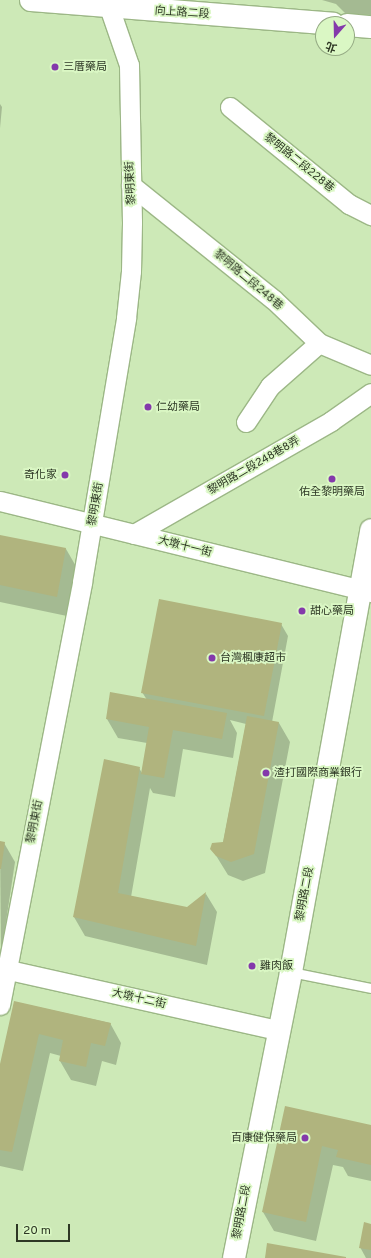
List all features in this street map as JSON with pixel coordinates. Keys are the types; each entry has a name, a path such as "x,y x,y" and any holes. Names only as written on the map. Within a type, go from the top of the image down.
{"main road":[{"name":"向上路二段","path":"31,0 110,4 315,22"},
{"path":"355,26 371,27"},
{"name":"黎明路二段","path":"234,1258 277,1030 290,972 366,591 371,530"}],"street":[{"name":"黎明東街","path":"0,1005 3,969 92,524 126,318 131,271 129,65 110,4"},
{"name":"黎明路二段228巷","path":"230,107 349,204 371,215"},
{"name":"黎明路二段248巷","path":"131,184 273,299 319,343 371,365"},
{"path":"246,422 270,386 319,343"},
{"name":"黎明路二段248巷8弄","path":"134,534 331,421 371,393"},
{"name":"大墩十一街","path":"0,501 366,591"},
{"name":"大墩十二街","path":"3,969 277,1030"}],"lane":[{"path":"290,972 371,988"}],"building":[{"path":"0,535 66,548 57,597 0,585"},
{"name":"台灣楓康超市","path":"159,599 282,623 264,716 141,693"},
{"path":"110,692 227,713 222,739 173,730 164,778 141,774 149,727 106,719"},
{"path":"247,716 279,722 254,854 231,862 216,856 210,849 212,843 223,842"},
{"path":"104,759 140,767 118,893 187,907 206,892 196,946 73,917"},
{"path":"0,841 5,842 1,869 0,869"},
{"path":"14,1001 111,1023 105,1046 91,1043 86,1067 59,1061 63,1040 39,1034 12,1152 0,1150 0,1064"},
{"path":"285,1106 371,1125 371,1165 336,1157 338,1150 322,1146 306,1222 262,1212"},
{"path":"364,1222 371,1224 371,1250 359,1248"},
{"path":"267,1243 346,1257 346,1258 265,1258"}],"place":[{"name":"三厝藥局","path":"55,67"},
{"name":"仁幼藥局","path":"148,407"},
{"name":"奇化家","path":"65,475"},
{"name":"佑全黎明藥局","path":"332,479"},
{"name":"甜心藥局","path":"302,611"},
{"name":"台灣楓康超市","path":"212,658"},
{"name":"渣打國際商業銀行","path":"266,773"},
{"name":"雞肉飯","path":"252,966"},
{"name":"百康健保藥局","path":"305,1138"}]}
